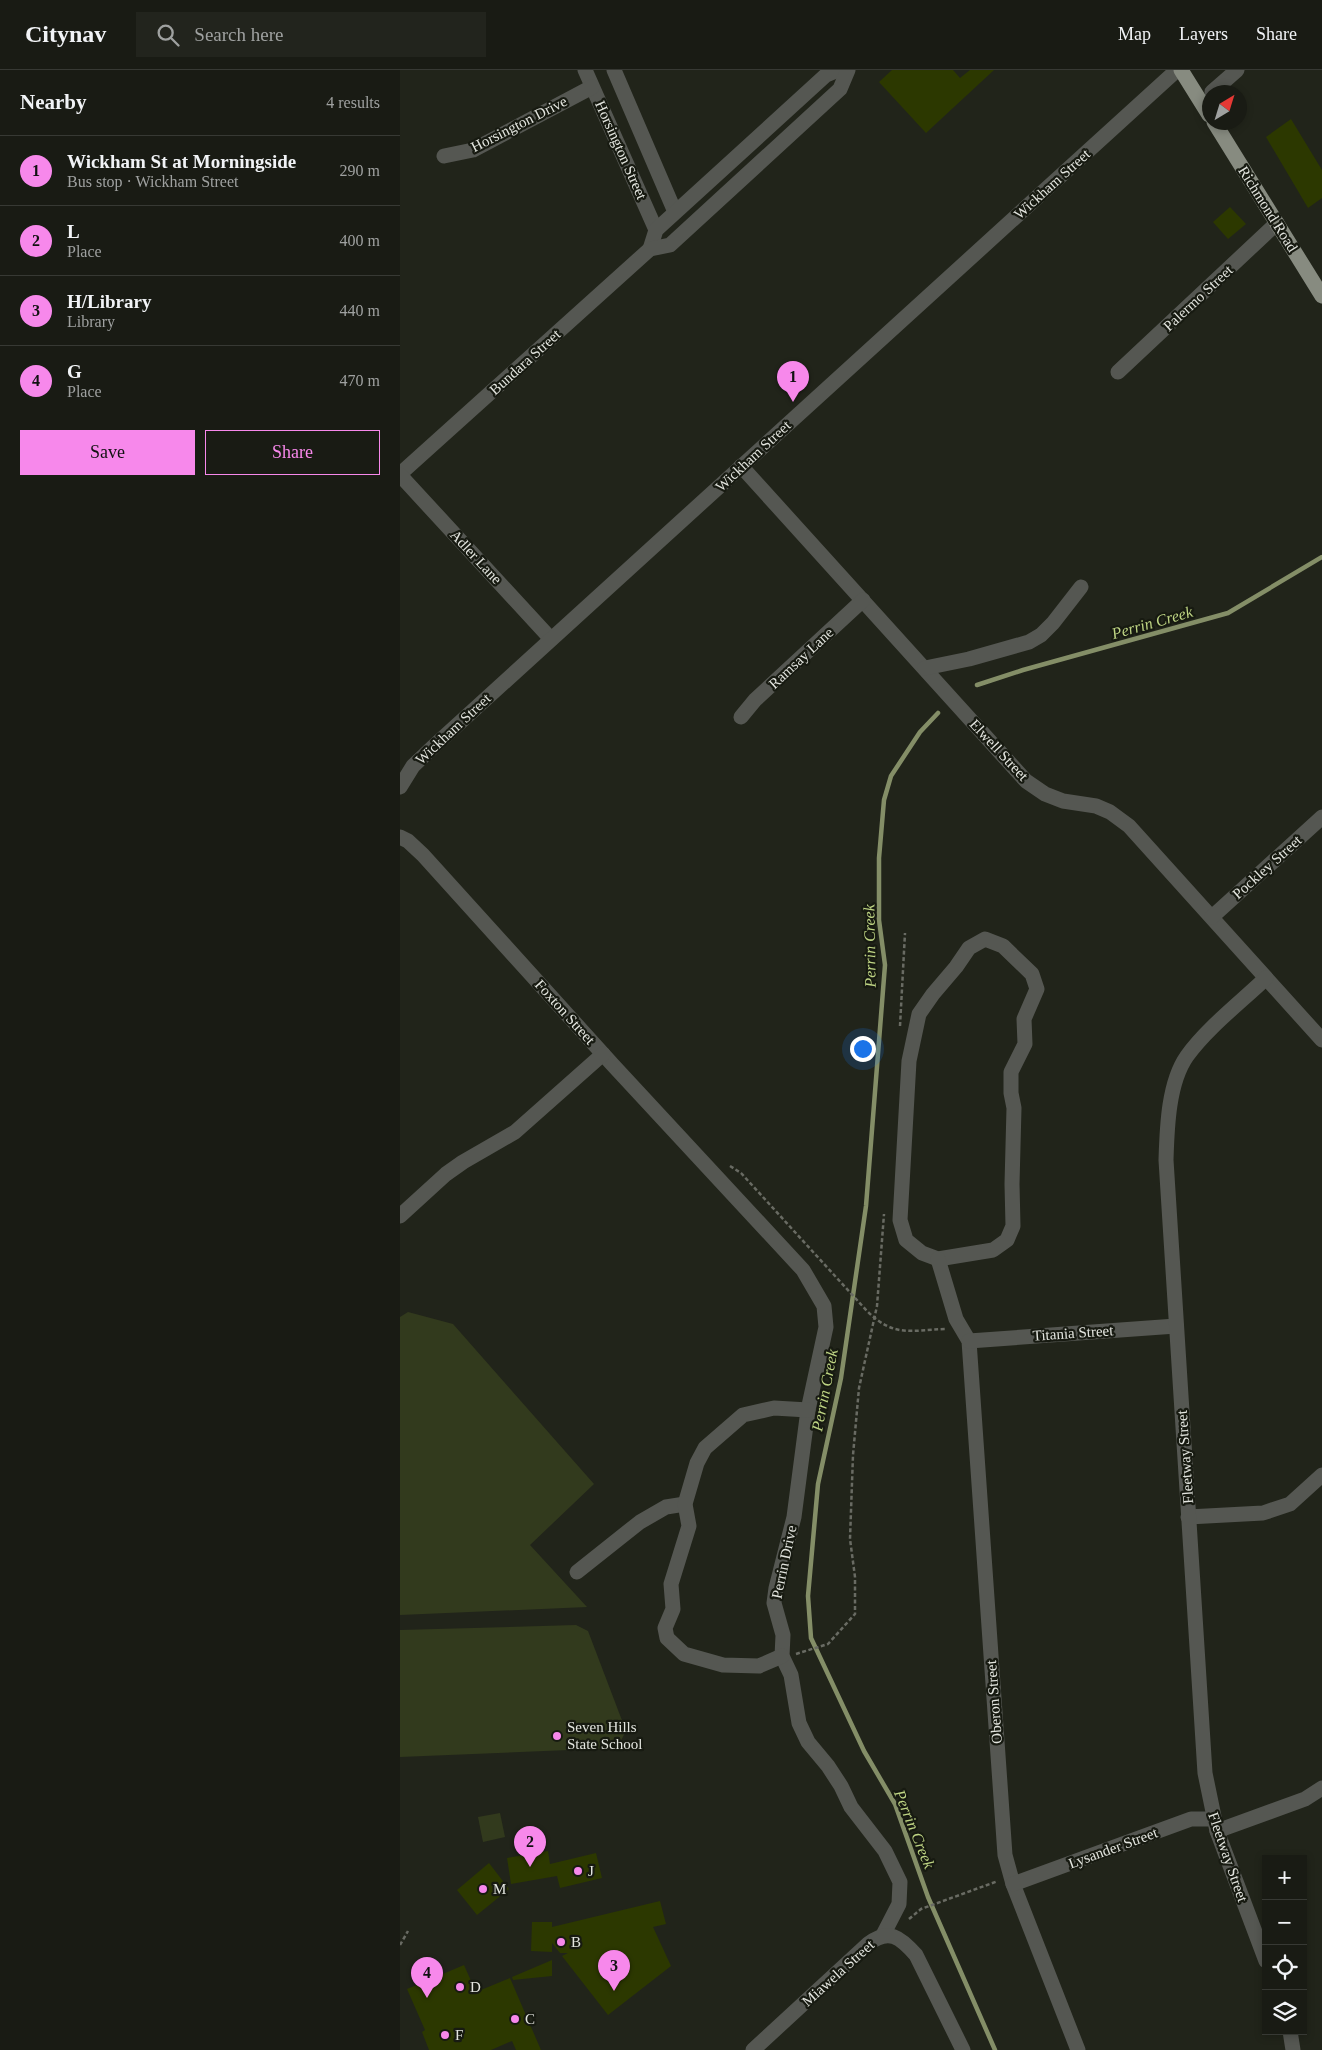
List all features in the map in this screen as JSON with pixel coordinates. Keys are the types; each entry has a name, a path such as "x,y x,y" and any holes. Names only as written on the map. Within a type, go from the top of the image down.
{"main road":[{"path":"1181,70 1202,90"},
{"name":"Richmond Road","path":"1219,130 1322,296"}],"street":[{"name":"Horsington Street","path":"586,70 656,230"},
{"name":"Horsington Street","path":"614,70 675,212"},
{"path":"650,250 656,230 826,75 838,70"},
{"name":"Bundara Street","path":"400,475 650,250 670,245 840,89 848,70"},
{"name":"Wickham Street","path":"400,786 414,766 433,747 1177,70"},
{"path":"1220,85 1237,70"},
{"name":"Horsington Drive","path":"444,156 473,150 592,87"},
{"name":"Palermo Street","path":"1118,372 1277,223"},
{"name":"Elwell Street","path":"741,466 1026,781 1045,794 1064,801 1096,806 1110,812 1129,826 1322,1040"},
{"name":"Adler Lane","path":"400,475 552,639"},
{"path":"925,668 969,659 1028,642 1041,635 1053,623 1081,587"},
{"name":"Ramsay Lane","path":"741,717 755,700 863,600"},
{"name":"Pockley Street","path":"1212,917 1322,817"},
{"name":"Foxton Street","path":"400,837 408,841 423,856 728,1190"},
{"path":"938,1260 993,1250 1007,1240 1013,1226 1014,1108 1011,1093 1011,1072 1025,1044 1024,1019 1037,989 1032,974 1004,946 985,939 969,948 919,1014 909,1061 900,1220 906,1240 922,1253 938,1260 956,1319 965,1334"},
{"name":"Fleetway Street","path":"1262,1950 1216,1825 1205,1773 1166,1160 1170,1106 1178,1076 1186,1057 1207,1034 1266,978"},
{"path":"400,1216 446,1174 515,1132 603,1054"},
{"name":"Perrin Drive","path":"728,1190 803,1270 824,1306 826,1327 808,1410 794,1518 774,1603 784,1635 799,1723 808,1742 828,1766 841,1786 851,1807 885,1851 900,1882 899,1904 883,1935"},
{"name":"Titania Street","path":"965,1334 1176,1326"},
{"name":"Oberon Street","path":"965,1334 1005,1855 1013,1884 1078,2050"},
{"path":"788,1656 759,1666 723,1665 684,1654 667,1638 665,1628 673,1609 671,1584 688,1526 686,1504 697,1463 705,1448 743,1416 774,1408 808,1410"},
{"path":"1188,1517 1263,1513 1290,1504 1322,1475"},
{"path":"577,1572 640,1522 666,1507 686,1504"},
{"name":"Lysander Street","path":"1013,1884 1191,1819 1216,1825 1305,1799 1322,1788"},
{"name":"Miawela Street","path":"753,2050 868,1944 883,1935 895,1937 905,1942 916,1955 963,2050"},
{"path":"1291,2035 1293,2050"}],"path":[{"path":"900,1029 905,933"},
{"path":"730,1166 741,1173 882,1325 898,1331 965,1334"},
{"path":"788,1656 828,1644 855,1614 855,1577 850,1539 853,1455 859,1388 874,1318 884,1213"},
{"path":"921,1909 1002,1880 1013,1884"},
{"path":"400,1945 408,1932"}],"green space":[{"path":"408,1312 453,1324 594,1484 530,1545 587,1607 400,1615 400,1317"},
{"path":"576,1625 588,1631 626,1731 617,1748 400,1757 400,1630"},
{"path":"500,1813 505,1837 483,1842 478,1817"}],"building":[{"path":"892,70 953,70 960,78 970,70 994,70 926,133 879,82"},
{"path":"1291,119 1322,170 1322,198 1308,208 1266,137"},
{"path":"1230,207 1246,224 1228,239 1213,222"},
{"path":"548,1851 550,1864 596,1853 602,1878 560,1888 557,1876 511,1884 507,1858"},
{"name":"M","path":"489,1863 509,1889 477,1915 457,1890"},
{"path":"660,1901 666,1924 653,1927 671,1966 608,2015 562,1956 568,1953 560,1953 552,1943 552,1952 531,1951 532,1922 552,1922 552,1927"},
{"path":"552,1960 552,1976 513,1980 512,1977"},
{"path":"464,1965 476,1992 510,1978 541,2050 516,2050 512,2041 491,2050 429,2050 422,2032 425,2030 407,1989"}],"waterway":[{"name":"Perrin Creek","path":"977,685 1023,670 1228,613 1322,557"},
{"name":"Perrin Creek","path":"938,713 920,732 891,776 884,800 879,858 879,920 885,965 866,1206 841,1378 818,1484 808,1596 811,1638 864,1751 895,1804 928,1897 995,2050"}],"place":[{"name":"Wickham St at Morningside","path":"793,402"},
{"name":"Seven Hills State School","path":"557,1736"},
{"name":"L","path":"530,1867"},
{"name":"J","path":"578,1871"},
{"name":"M","path":"483,1889"},
{"name":"B","path":"561,1942"},
{"name":"D","path":"460,1987"},
{"name":"H/Library","path":"614,1991"},
{"name":"G","path":"427,1998"},
{"name":"C","path":"515,2019"},
{"name":"F","path":"445,2035"}]}
